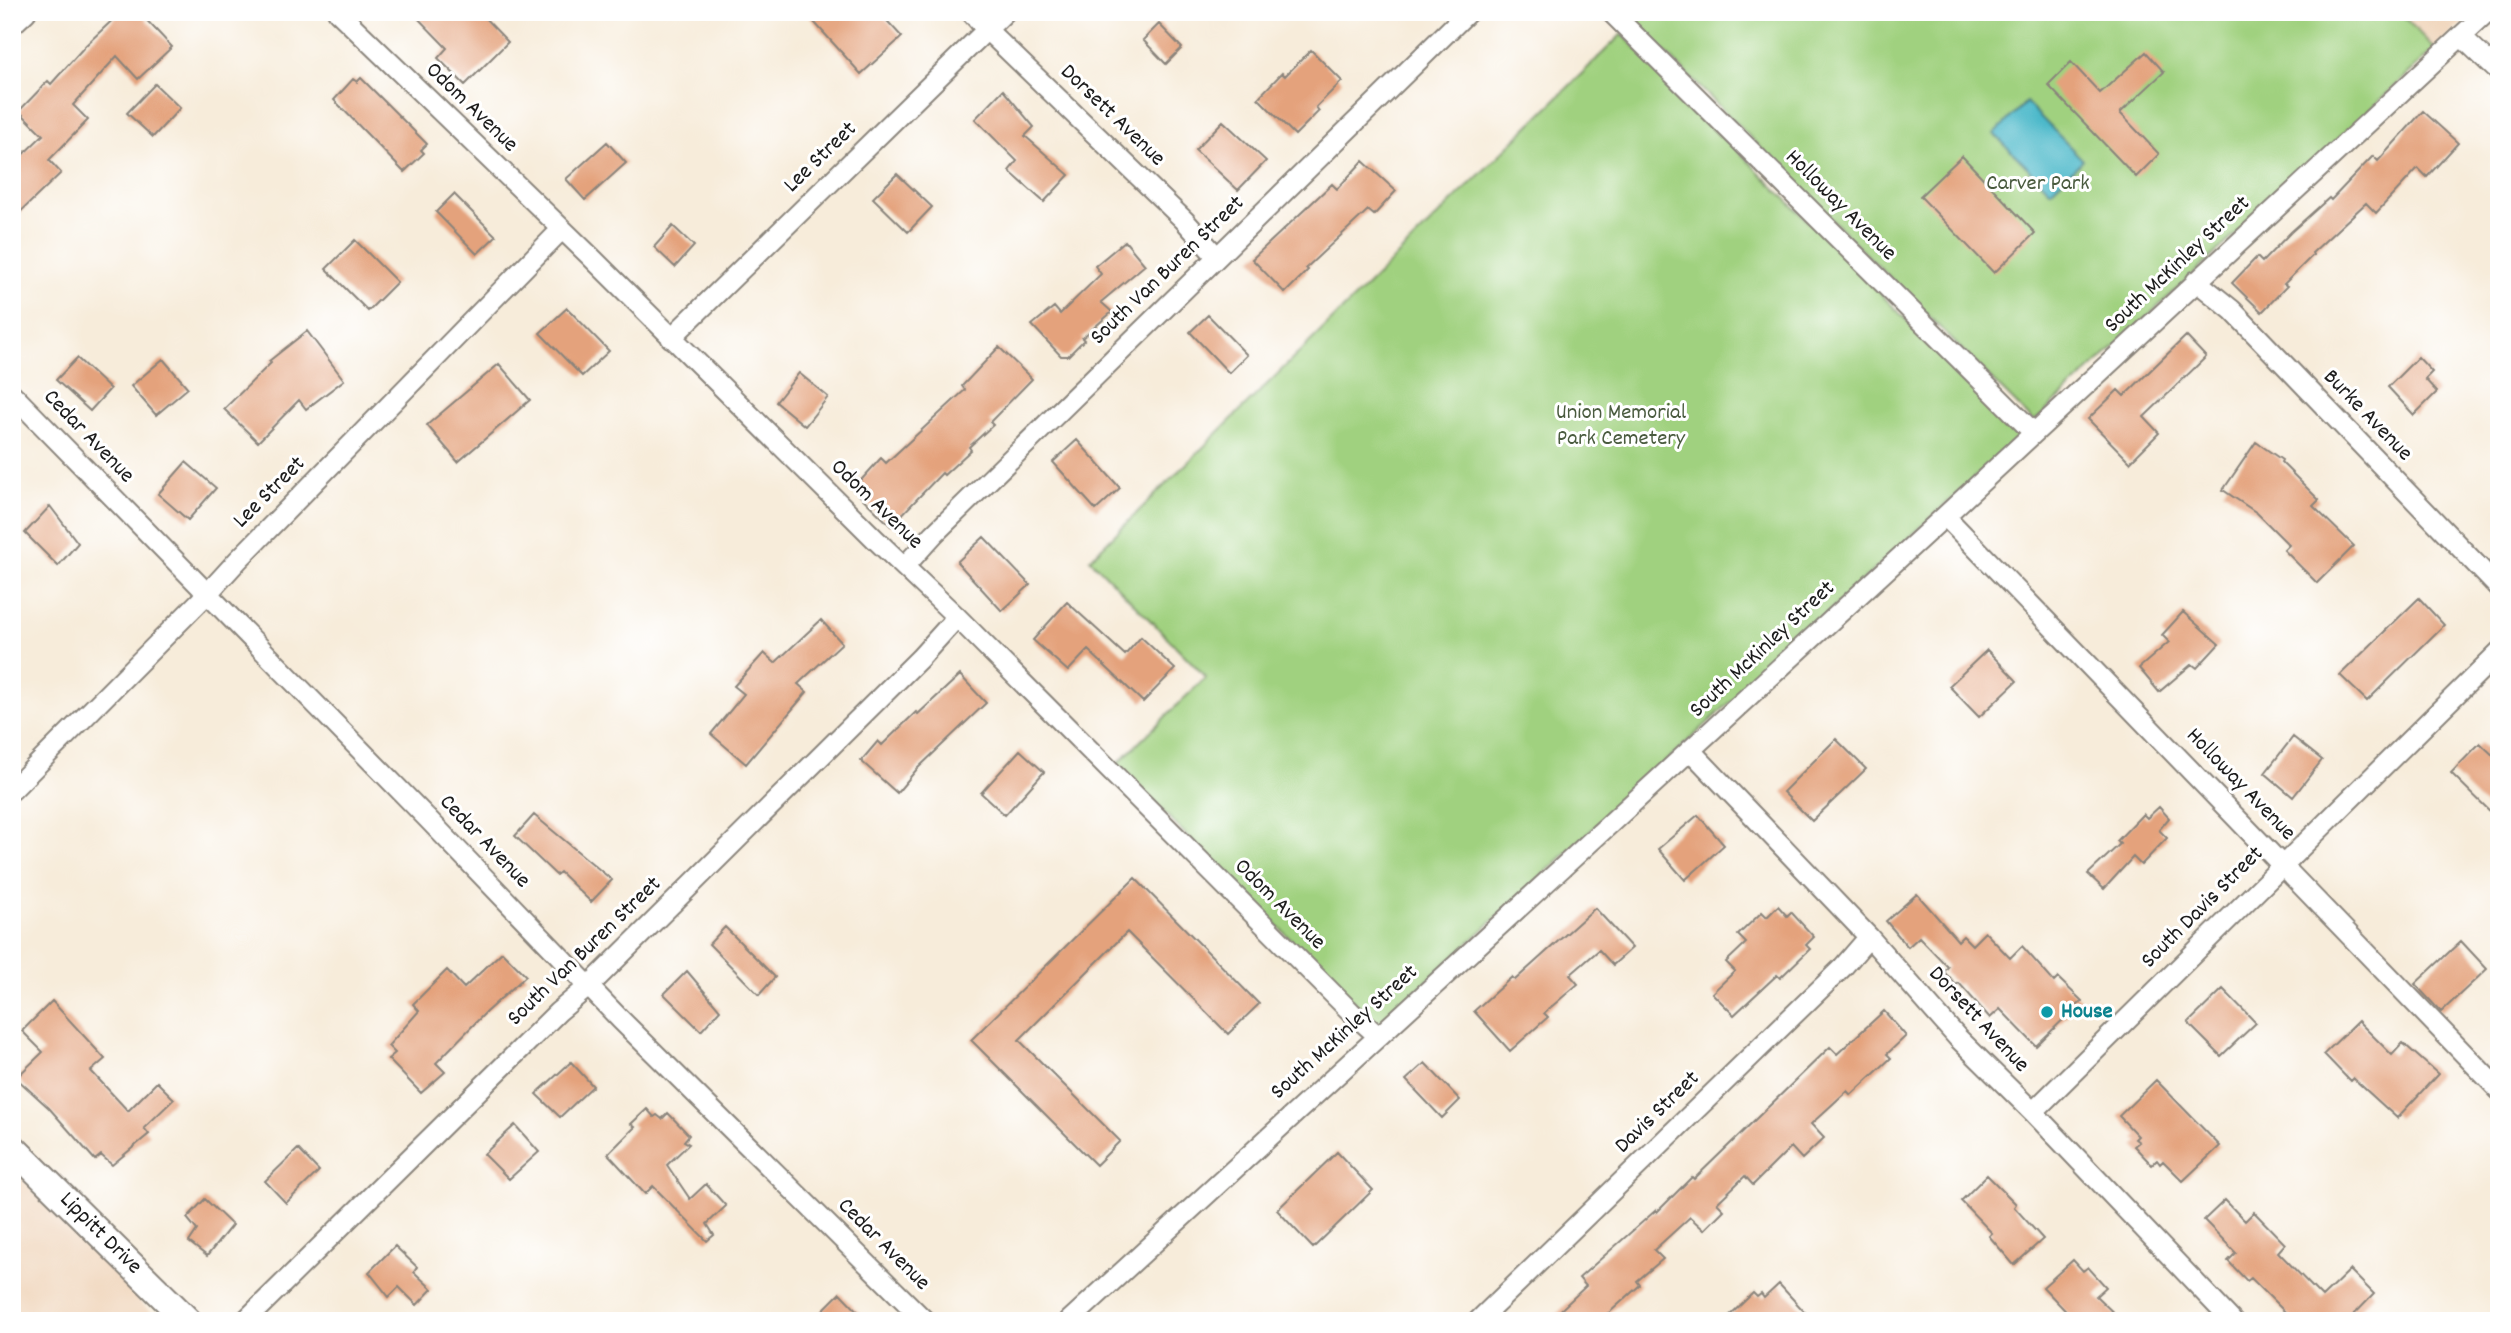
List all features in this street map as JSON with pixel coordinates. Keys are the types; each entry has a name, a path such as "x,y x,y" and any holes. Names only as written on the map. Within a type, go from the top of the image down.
{"street":[{"path":"12,25 26,12"},
{"name":"Odom Avenue","path":"338,12 957,617 1377,1035"},
{"name":"Dorsett Avenue","path":"971,12 986,30 1184,220 1217,257"},
{"name":"Lee Street","path":"671,338 1005,12"},
{"name":"South Van Buren Street","path":"905,566 934,534 1468,12"},
{"name":"Holloway Avenue","path":"1611,12 2034,433"},
{"name":"South McKinley Street","path":"1069,1321 1377,1035 1945,516 2487,12"},
{"path":"2461,36 2499,72"},
{"name":"Lee Street","path":"12,790 561,230"},
{"name":"Burke Avenue","path":"2196,281 2232,310 2499,588"},
{"name":"Cedar Avenue","path":"12,394 589,986 925,1321"},
{"name":"Holloway Avenue","path":"1945,516 2499,1090"},
{"name":"South Van Buren Street","path":"246,1321 558,1012 589,986 920,658 957,617"},
{"name":"South Davis Street","path":"2033,1112 2282,863 2499,652"},
{"name":"Dorsett Avenue","path":"1690,750 1869,937 1957,1037 2033,1112 2232,1321"},
{"name":"Davis Street","path":"1478,1321 1833,977 1869,937"},
{"name":"Lippitt Drive","path":"12,1147 188,1321"}],"shaded area":[{"path":"2399,12 2474,12 2435,49"},
{"path":"12,1169 159,1321 12,1321"}],"green space":[{"name":"Carver Park","path":"1625,12 2399,12 2435,49 2034,422"},
{"name":"Union Memorial Park Cemetery","path":"1622,34 2021,435 1378,1026 1116,765 1206,677 1090,559"}],"water":[{"path":"2026,102 2083,160 2051,191 1994,134"}],"building":[{"path":"121,12 139,12 172,47 138,79 117,56 73,105 88,120 49,160 61,173 12,220 12,165 43,135 19,111 48,81 51,84"},
{"path":"412,12 479,12 508,42 465,85 438,58 447,48"},
{"path":"805,12 879,12 902,37 861,74"},
{"path":"1159,24 1182,48 1166,64 1143,40"},
{"path":"1311,50 1342,81 1316,107 1319,111 1295,135 1258,98 1282,73 1285,76"},
{"path":"2146,52 2164,72 2120,113 2159,154 2136,177 2048,85 2071,62 2100,93"},
{"path":"361,78 427,144 421,150 424,153 404,172 334,100 353,79 357,82"},
{"path":"155,84 180,108 153,137 127,113"},
{"path":"1003,90 1034,127 1025,136 1069,175 1044,202 1009,171 1017,161 975,119"},
{"path":"2423,111 2458,143 2427,177 2418,168 2376,213 2366,203 2312,253 2284,284 2287,286 2262,312 2232,283 2257,257 2262,262 2291,232 2329,198 2331,200 2373,156 2378,161"},
{"path":"1223,121 1266,161 1238,190 1195,150"},
{"path":"607,142 626,163 585,200 566,179"},
{"path":"1962,156 2035,233 1994,273 1920,196"},
{"path":"1363,161 1396,191 1374,215 1368,210 1306,268 1308,270 1285,293 1252,259 1332,184 1337,189"},
{"path":"897,174 932,207 908,232 873,198"},
{"path":"454,194 496,236 477,254 436,212"},
{"path":"673,226 694,246 675,267 654,247"},
{"path":"355,240 397,282 368,311 326,269"},
{"path":"1125,241 1145,265 1101,302 1112,312 1082,338 1084,340 1068,356 1061,356 1032,325 1054,307 1060,314 1101,274 1095,266"},
{"path":"567,308 609,351 582,376 540,333"},
{"path":"1208,315 1247,355 1229,373 1190,332"},
{"path":"307,331 344,380 306,409 299,400 258,442 224,409 271,363 269,361"},
{"path":"2186,336 2206,357 2144,417 2159,433 2130,462 2088,419 2118,390 2124,396"},
{"path":"999,347 1032,379 990,422 993,425 969,447 971,450 944,475 942,473 891,526 853,489 881,458 886,463 965,390 962,386"},
{"path":"2418,357 2432,372 2425,379 2437,392 2414,415 2388,387"},
{"path":"77,358 110,389 90,411 56,380"},
{"path":"163,359 188,388 156,415 131,386"},
{"path":"499,364 530,400 458,462 427,425"},
{"path":"799,373 828,397 805,426 776,402"},
{"path":"1077,440 1120,488 1096,510 1053,462"},
{"path":"2256,442 2282,460 2319,500 2313,506 2354,546 2317,583 2284,550 2289,545 2257,513 2223,490"},
{"path":"186,462 216,488 188,520 158,494"},
{"path":"50,506 78,543 58,566 25,533"},
{"path":"984,537 1030,585 1002,611 957,562"},
{"path":"2419,598 2444,625 2367,701 2340,675"},
{"path":"1067,602 1125,655 1141,637 1175,669 1143,702 1088,650 1068,671 1033,640"},
{"path":"2183,612 2219,644 2197,668 2192,664 2159,692 2139,668 2169,642 2162,635"},
{"path":"821,620 842,643 798,684 807,692 746,764 711,734 744,694 734,686 764,653 775,663"},
{"path":"1987,650 2017,681 1979,717 1949,686"},
{"path":"960,675 986,703 917,769 897,793 861,761 878,741 882,745"},
{"path":"2293,737 2322,760 2293,797 2265,773"},
{"path":"1836,739 1866,769 1812,821 1783,792"},
{"path":"2480,743 2499,761 2499,820 2451,773"},
{"path":"1020,750 1044,772 1005,815 981,793"},
{"path":"2159,807 2169,818 2159,830 2167,838 2141,865 2133,857 2104,889 2088,874 2120,844 2117,841 2143,814 2147,818"},
{"path":"534,815 612,880 591,902 560,872 556,875 515,836"},
{"path":"1698,815 1724,845 1685,880 1658,849"},
{"path":"1135,878 1259,1004 1228,1034 1127,932 1019,1040 1120,1141 1096,1165 971,1040"},
{"path":"1917,894 1958,941 1963,936 1972,945 1985,932 2010,958 2022,946 2054,982 2058,978 2082,1001 2036,1046 2000,1009 1990,1018 1959,983 1956,985 1944,972 1948,967 1919,937 1908,947 1886,921"},
{"path":"1778,906 1787,916 1791,912 1814,937 1806,945 1810,949 1780,978 1777,975 1734,1015 1712,993 1735,971 1726,962 1746,943 1738,935 1762,912 1767,917"},
{"path":"1595,908 1632,948 1613,965 1599,950 1570,975 1578,984 1544,1013 1548,1017 1510,1051 1474,1011 1512,977 1515,980"},
{"path":"725,927 775,977 759,995 709,944"},
{"path":"2461,941 2487,969 2441,1012 2415,984"},
{"path":"502,952 526,976 436,1063 445,1072 421,1093 388,1059 395,1053 388,1046 419,1011 413,1004 447,970 464,988"},
{"path":"687,971 720,1010 701,1031 664,994"},
{"path":"2223,989 2256,1023 2221,1056 2188,1023"},
{"path":"52,1001 105,1059 91,1071 128,1111 157,1082 174,1099 144,1128 149,1134 112,1165 101,1155 95,1160 49,1108 16,1078 43,1052 22,1031"},
{"path":"1884,1011 1906,1036 1887,1054 1891,1058 1851,1095 1847,1091 1811,1124 1824,1138 1802,1159 1791,1147 1753,1185 1745,1176 1717,1203 1724,1210 1704,1230 1690,1217 1654,1250 1663,1259 1637,1281 1640,1285 1600,1321 1549,1321 1586,1286 1579,1278 1656,1210 1657,1212 1692,1177 1694,1179 1830,1047 1837,1054"},
{"path":"2358,1021 2392,1055 2403,1043 2438,1074 2397,1118 2353,1078 2350,1081 2324,1054"},
{"path":"571,1062 593,1086 560,1117 536,1094"},
{"path":"1425,1063 1460,1100 1442,1118 1406,1080"},
{"path":"2156,1080 2220,1146 2183,1181 2163,1161 2160,1164 2157,1160 2152,1165 2134,1146 2139,1142 2135,1139 2138,1136 2119,1116"},
{"path":"647,1109 654,1117 657,1115 662,1119 668,1113 689,1135 684,1141 689,1144 667,1165 690,1199 706,1184 726,1206 707,1224 714,1235 707,1241 653,1186 645,1194 608,1154 635,1127 631,1124"},
{"path":"515,1125 539,1152 509,1179 484,1154"},
{"path":"298,1149 319,1171 286,1203 265,1181"},
{"path":"1337,1152 1373,1190 1313,1248 1277,1210"},
{"path":"1987,1175 2016,1204 2014,1207 2043,1239 2014,1265 1989,1236 1992,1233 1961,1201"},
{"path":"205,1199 232,1225 207,1256 189,1242 197,1230 187,1218"},
{"path":"2225,1200 2245,1221 2254,1212 2285,1244 2278,1252 2322,1297 2350,1270 2374,1294 2348,1321 2294,1321 2251,1278 2247,1281 2228,1261 2236,1253 2204,1220"},
{"path":"395,1246 417,1267 414,1272 432,1289 417,1305 399,1287 389,1297 369,1272"},
{"path":"2073,1260 2083,1271 2088,1267 2106,1287 2096,1296 2122,1321 2075,1321 2043,1287"},
{"path":"1779,1284 1813,1321 1724,1321 1753,1293 1757,1297 1761,1294 1764,1298"},
{"path":"840,1293 867,1321 812,1321"}],"place":[{"name":"House","path":"2047,1012"}]}
